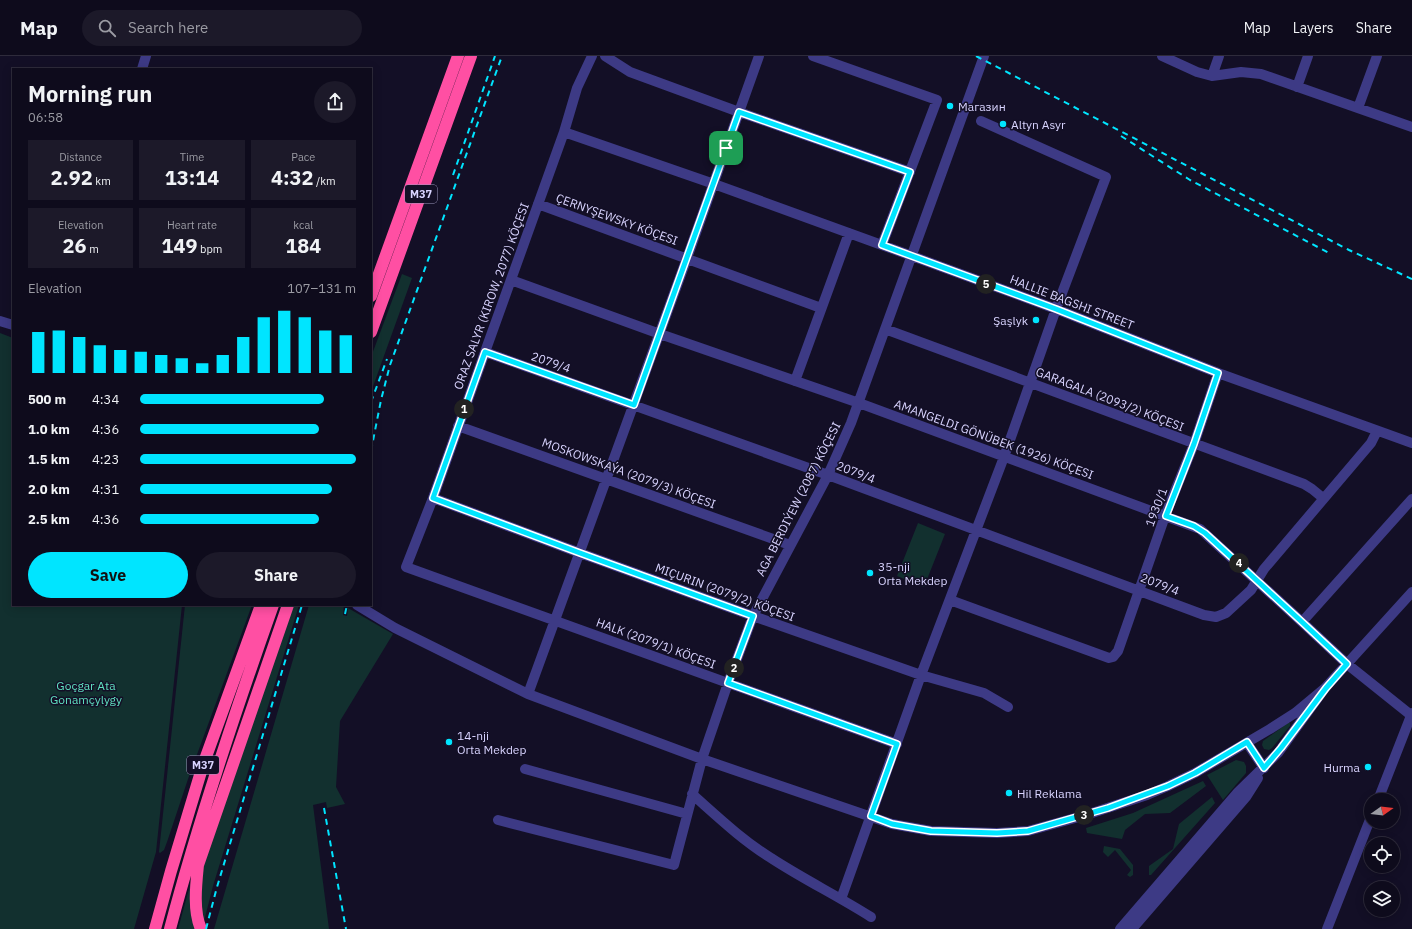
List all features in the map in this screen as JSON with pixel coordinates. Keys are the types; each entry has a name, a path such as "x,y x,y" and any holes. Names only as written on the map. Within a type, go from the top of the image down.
{"highway":[{"name":"M37","path":"372,293 458,56"},
{"name":"M37","path":"372,329 472,56"},
{"name":"M37","path":"155,929 203,765 261,606"},
{"name":"M37","path":"170,929 216,770 273,606"},
{"path":"201,929 196,898 198,865 288,606"}],"street":[{"path":"142,68 146,56"},
{"name":"ORAZ SALYR (KIROW, 2077) KÖÇESI","path":"406,567 433,498 564,132 577,88 592,56"},
{"path":"528,694 660,334 759,56"},
{"path":"813,56 937,100 882,245"},
{"name":"AGA BERDIÝEW (2087) KÖÇESI","path":"498,820 674,865 702,759 753,616 828,475 846,435 859,403 984,56"},
{"path":"1162,56 1197,72 1212,76 1241,72 1257,73 1412,127"},
{"path":"1212,76 1219,56"},
{"path":"1297,87 1308,56"},
{"path":"1358,108 1377,56"},
{"path":"606,57 630,72 910,172"},
{"path":"841,899 921,675 1004,457 1056,309 1106,177 981,121"},
{"name":"HALLIE BAGSHI STREET","path":"564,132 714,184 912,256 1056,309 1218,373 1412,443"},
{"name":"ÇERNYŞEWSKY KÖÇESI","path":"538,204 821,308"},
{"path":"795,381 849,233"},
{"name":"AMANGELDI GÖNÜBEK (1926) KÖÇESI","path":"511,280 660,334 859,403 1200,529 1347,664 1412,715"},
{"path":"0,321 12,325"},
{"name":"GARAGALA (2093/2) KÖÇESI","path":"885,329 1304,484 1323,498"},
{"name":"2079/4","path":"485,352 828,475 1204,615 1216,617 1226,613 1251,590 1256,580"},
{"name":"1930/1","path":"950,600 1109,658 1113,657 1118,650 1166,516 1194,444 1218,373"},
{"name":"MOSKOWSKAÝA (2079/3) KÖÇESI","path":"458,426 790,545"},
{"path":"1256,580 1323,498 1372,443 1377,431"},
{"name":"MIÇURIN (2079/2) KÖÇESI","path":"433,498 753,616 921,675 984,693 1008,707"},
{"path":"1302,622 1412,499"},
{"name":"HALK (2079/1) KÖÇESI","path":"406,567 897,744"},
{"path":"1120,929 1238,792 1264,768 1326,688 1412,592"},
{"path":"359,606 395,628 528,694 702,759 892,824 931,831 997,833 1028,831 1108,808 1168,786 1195,773 1282,721 1326,688"},
{"path":"1381,793 1412,715"},
{"path":"1247,742 1264,768"},
{"path":"1132,929 1246,797 1264,768"},
{"path":"525,769 687,814"},
{"path":"692,794 752,846 788,869 871,917"},
{"path":"1327,929 1366,829"}],"green space":[{"path":"402,274 412,278 372,389 372,354"},
{"name":"Goçgar Ata Gonamçylygy","path":"0,333 12,338 12,606 182,606 156,852 134,929 0,929"},
{"path":"918,523 945,534 924,587 897,576"},
{"path":"185,606 252,606 188,779 164,850 160,853"},
{"path":"294,606 299,606 213,886 202,929 178,929 200,849"},
{"path":"309,606 344,606 343,615 347,616 348,608 393,634 340,721 336,787 345,804 327,808 326,802 313,805 329,929 214,929"},
{"path":"1290,723 1290,726 1272,748 1269,750 1264,749 1262,745 1263,741"},
{"path":"1236,760 1244,762 1246,766 1246,773 1223,800 1207,775"},
{"path":"1203,781 1206,786 1170,813 1145,814 1125,830 1122,839 1087,833 1086,828 1133,813"},
{"path":"1212,797 1215,803 1151,875 1149,875 1149,866 1173,849 1179,824"},
{"path":"1104,846 1120,849 1133,865 1133,875 1130,877 1127,875 1131,870 1115,850 1108,857 1103,852"}],"railway":[{"path":"453,175 495,56"},
{"path":"372,446 390,365 502,56"},
{"path":"976,56 1349,250 1412,279"},
{"path":"1121,136 1190,180 1331,254"},
{"path":"372,399 387,359"},
{"path":"206,929 217,887 302,606"},
{"path":"345,614 347,606"},
{"path":"324,808 346,929"}],"place":[{"name":"Магазин","path":"950,106"},
{"name":"Altyn Asyr","path":"1003,124"},
{"name":"Şaşlyk","path":"1036,320"},
{"name":"35-nji Orta Mekdep","path":"870,573"},
{"name":"14-nji Orta Mekdep","path":"449,742"},
{"name":"Hurma","path":"1368,767"},
{"name":"Hil Reklama","path":"1009,793"}],"route":[{"path":"739,112 910,172 882,245 1056,309 1218,373 1194,444 1166,516 1194,526 1205,533 1347,664 1326,688 1264,768 1247,742 1195,773 1147,795 1041,828 1028,831 997,833 955,832 931,831 892,824 871,816 897,744 728,683 753,616 433,498 485,352 634,405 726,148 739,112"}]}
